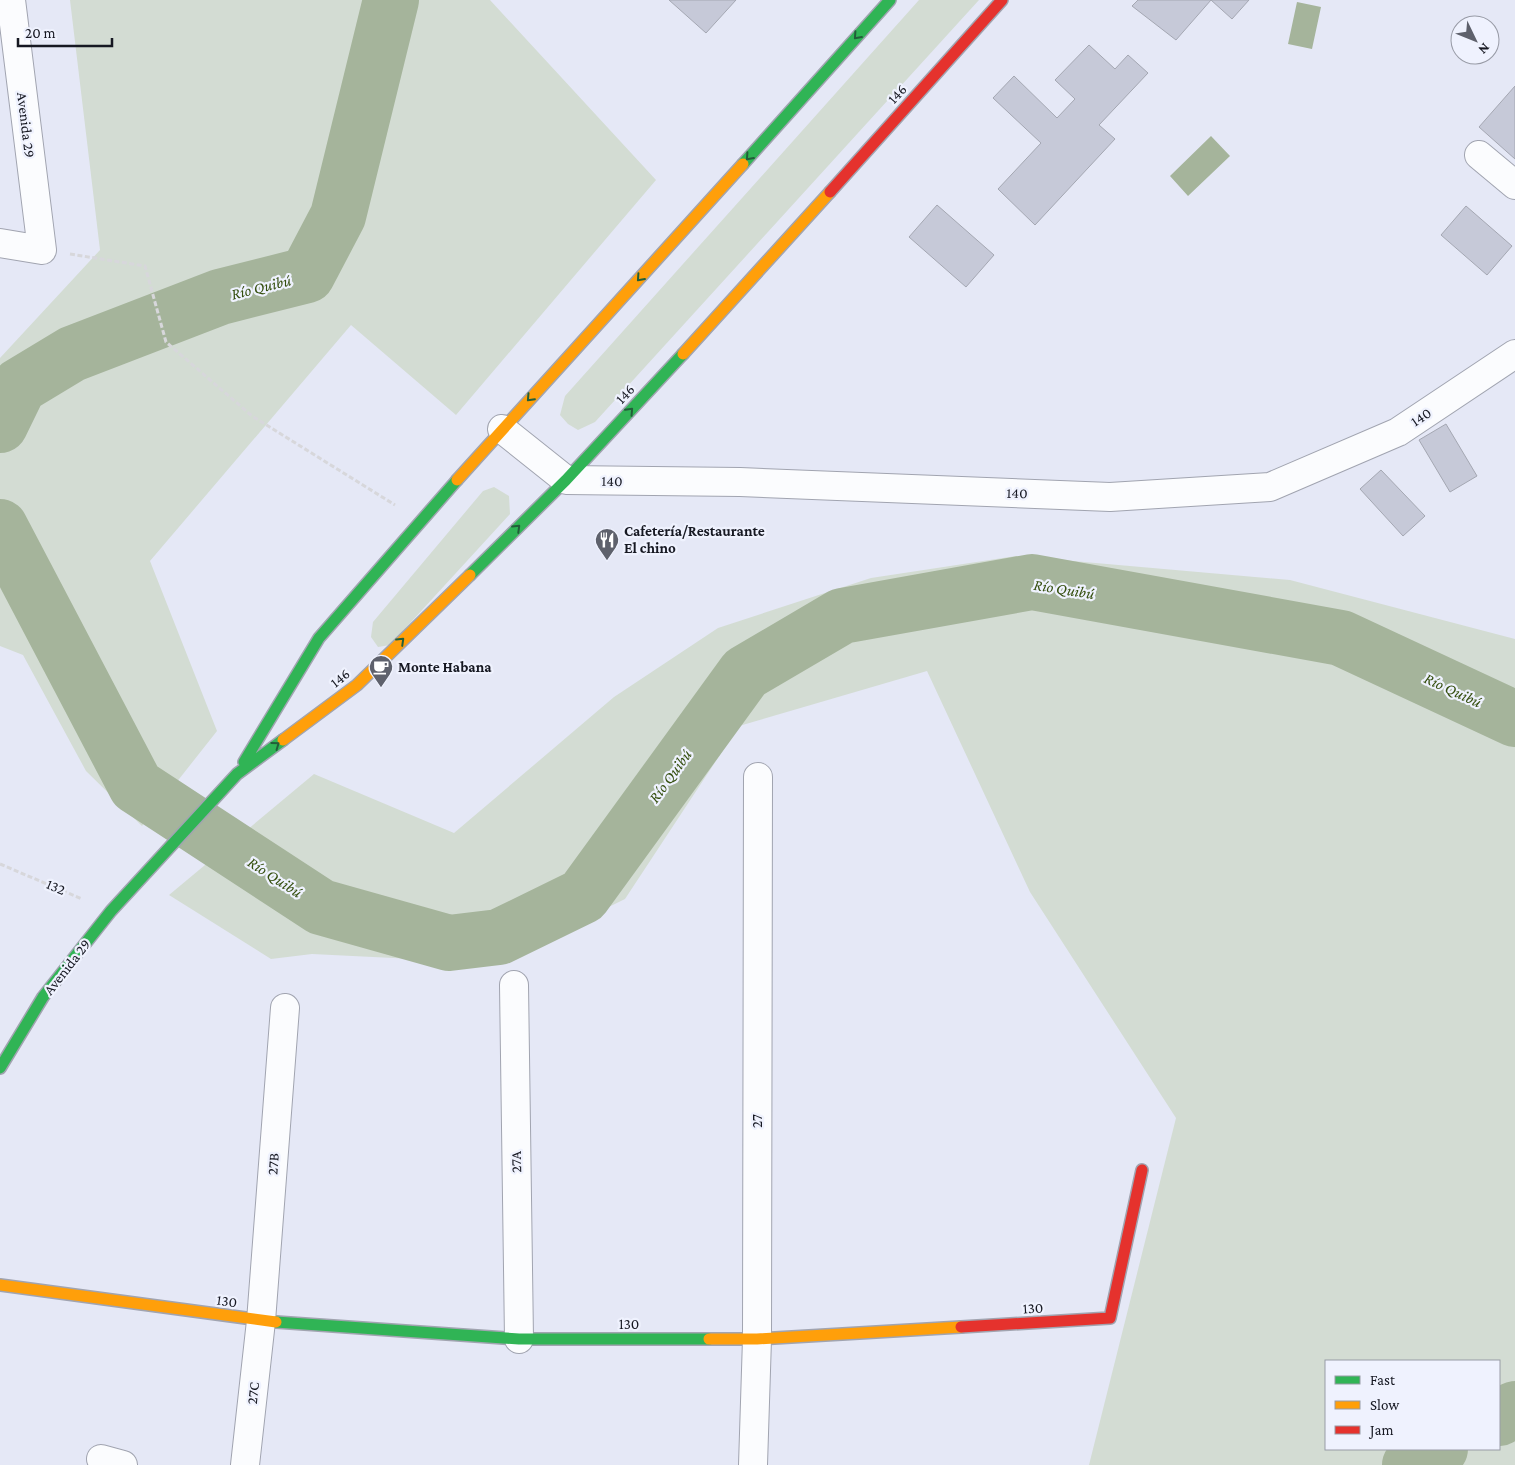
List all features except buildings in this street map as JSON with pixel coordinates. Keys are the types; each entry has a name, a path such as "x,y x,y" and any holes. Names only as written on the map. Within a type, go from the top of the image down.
{"street":[{"name":"Avenida 29","path":"11,0 42,250"},
{"name":"146","path":"237,774 319,638 502,429 642,277 890,0"},
{"name":"146","path":"145,875 237,774 356,685 566,480 726,308 1002,0"},
{"path":"1479,155 1515,185"},
{"path":"0,243 42,250"},
{"name":"140","path":"566,480 740,482 1110,497 1270,488 1398,432 1515,354"},
{"path":"502,429 566,480"},
{"name":"27","path":"753,1465 757,1339 758,777"},
{"name":"Avenida 29","path":"0,1068 43,997 111,911 145,875"},
{"name":"27A","path":"514,985 519,1339"},
{"name":"27B","path":"261,1321 285,1008"},
{"name":"130","path":"0,1285 261,1321 519,1339 757,1339 1110,1318 1142,1170"},
{"name":"27C","path":"245,1465 261,1321"}],"path":[{"path":"42,250 145,266 166,342 252,416 421,522"},
{"name":"132","path":"0,864 111,911"}],"shaded area":[{"path":"70,0 490,0 656,180 456,415 351,325 150,561 217,731 142,826 86,771 23,655 0,646 0,358 100,250"},
{"path":"919,0 979,0 595,422 578,430 568,424 560,415 565,396"},
{"path":"1297,2 1321,7 1312,49 1288,44"},
{"path":"1211,136 1230,156 1188,196 1170,176"},
{"path":"494,487 509,496 510,514 390,645 378,647 371,637 373,622 483,491"},
{"path":"1016,556 1290,580 1515,639 1515,1465 1089,1465 1176,1118 1030,892 927,671 739,726 625,899 495,963 312,954 271,959 169,895 314,774 454,833 614,697 718,628 871,578"}],"waterway":[{"name":"Río Quibú","path":"0,425 19,386 72,354 220,297 307,275 338,216 391,0"},
{"name":"Río Quibú","path":"0,527 136,786 321,907 449,943 499,937 583,896 745,673 842,616 1032,582 1341,638 1515,719"},
{"name":"Río Quibú","path":"1500,1417 1515,1409"},
{"name":"Río Quibú","path":"1410,1465 1438,1450"}],"traffic: fast":[{"path":"743,164 890,0"},
{"path":"470,575 566,480 683,354"},
{"path":"244,762 319,638 457,480"},
{"path":"0,1068 43,997 111,911 237,774 283,740"},
{"path":"276,1322 519,1339 709,1339"}],"traffic: slow":[{"path":"457,480 743,164"},
{"path":"683,354 830,192"},
{"path":"283,740 357,685 470,575"},
{"path":"0,1285 276,1322"},
{"path":"709,1339 757,1339 961,1327"}],"traffic: jam":[{"path":"830,192 1002,0"},
{"path":"961,1327 1110,1318 1142,1170"}],"place":[{"name":"Cafetería/Restaurante El chino","path":"607,561"},
{"name":"Monte Habana","path":"381,688"}]}
